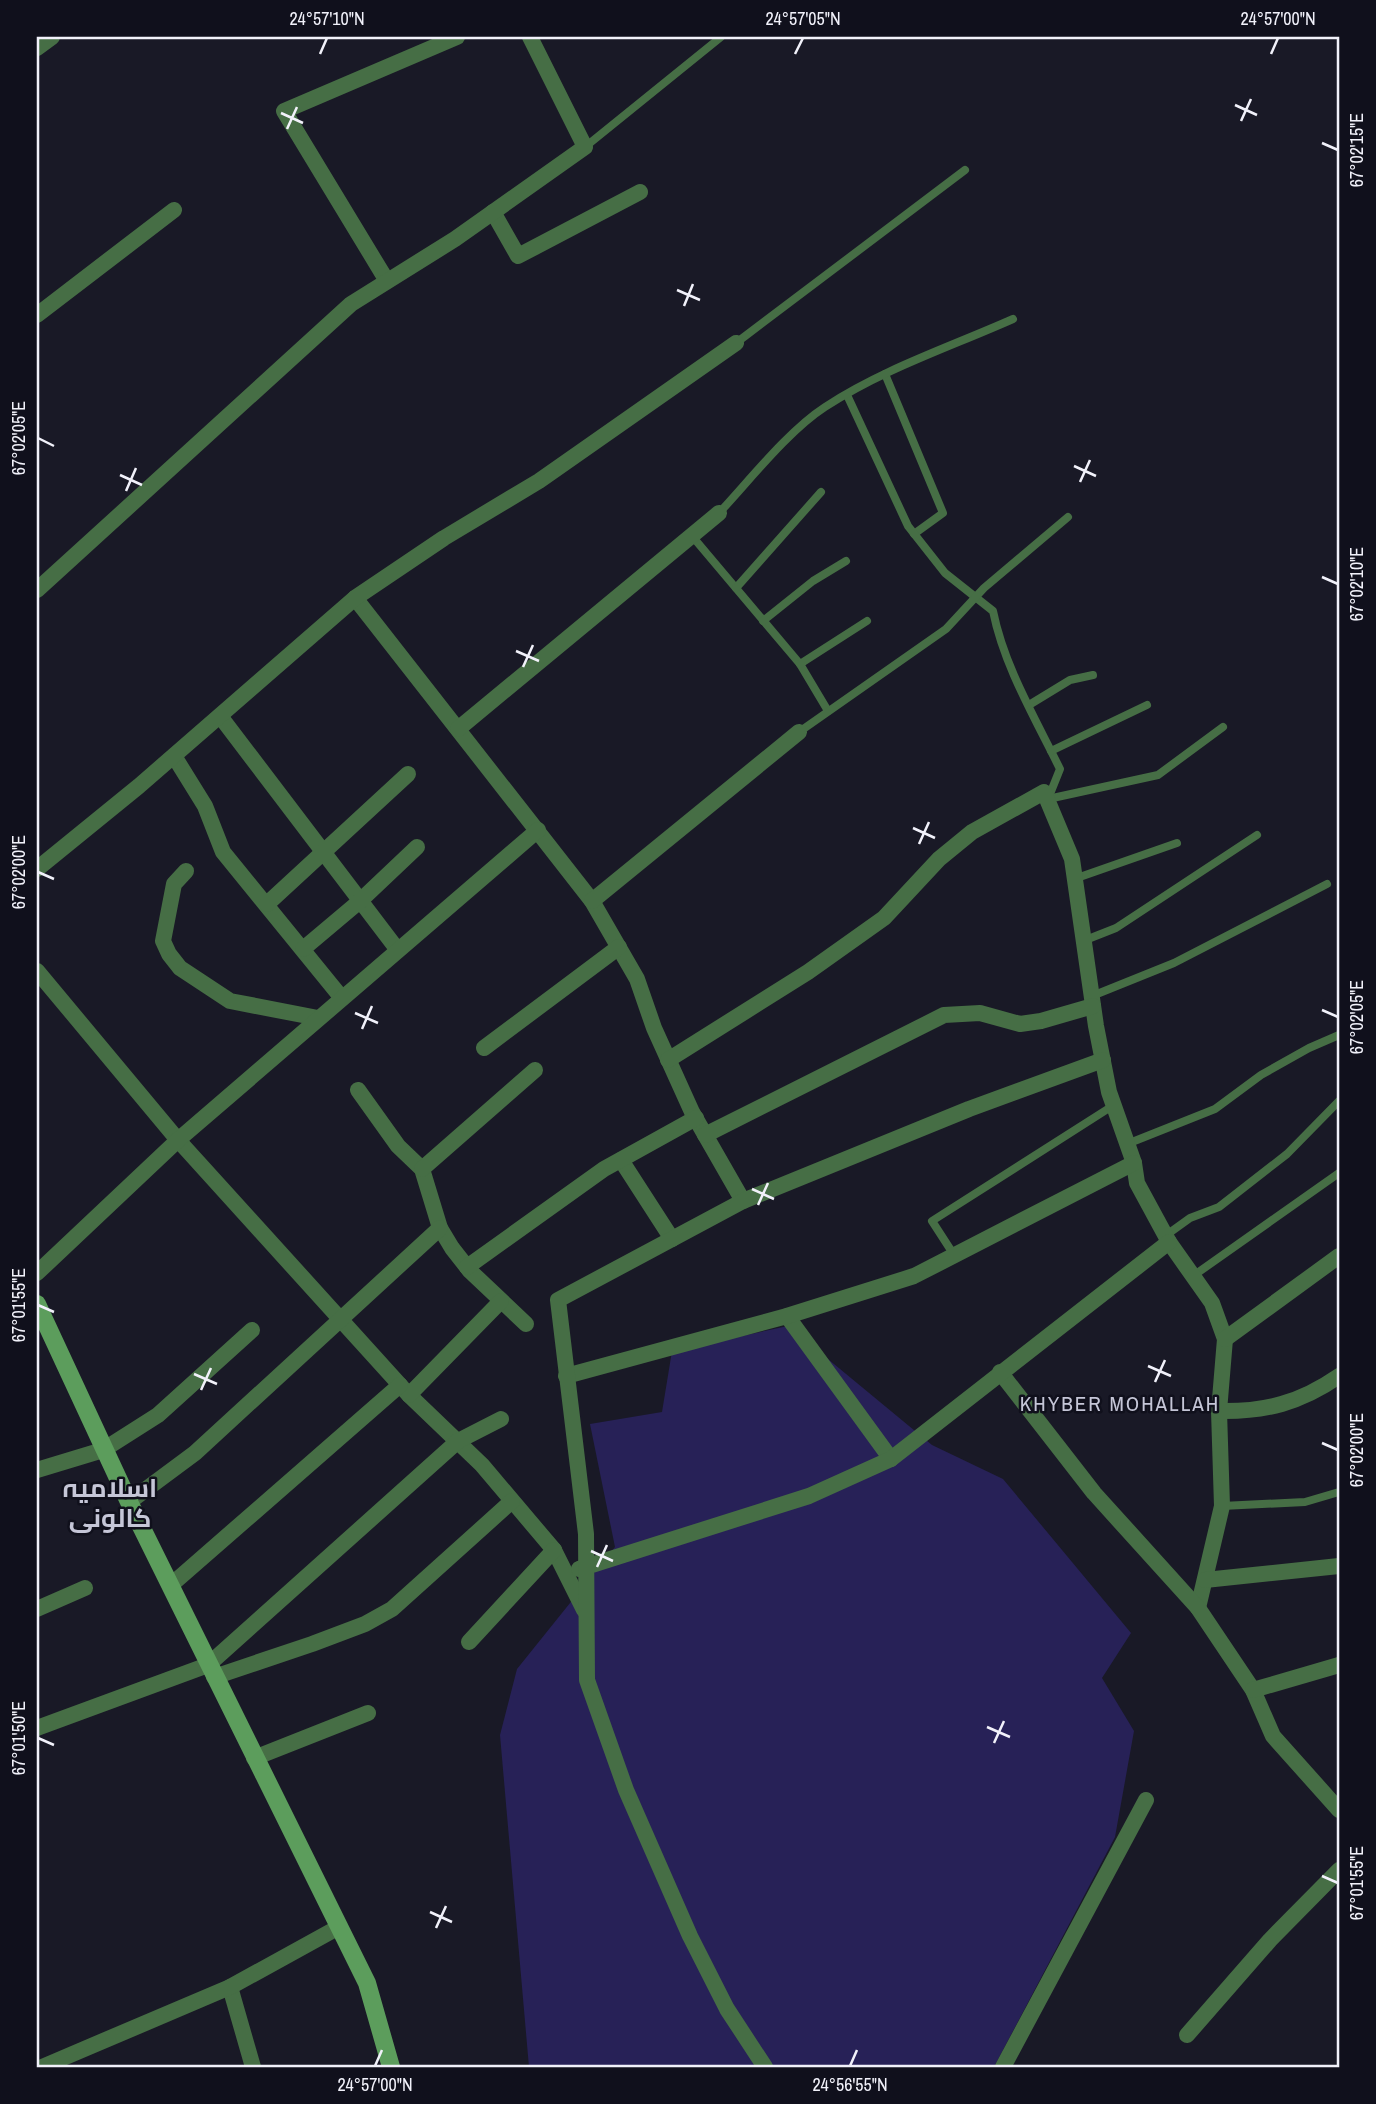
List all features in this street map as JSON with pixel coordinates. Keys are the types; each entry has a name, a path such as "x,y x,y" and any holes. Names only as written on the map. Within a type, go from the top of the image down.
{"street":[{"path":"37,48 52,37"},
{"path":"387,281 284,111 457,37"},
{"path":"37,590 351,304 493,212 585,146 530,37"},
{"path":"493,212 518,256 640,192"},
{"path":"37,315 174,210"},
{"path":"37,869 174,756 355,598 444,538 539,481 736,342"},
{"path":"458,729 719,513"},
{"path":"355,598 592,901 637,979 668,1060 705,1135 743,1201"},
{"path":"220,716 397,949"},
{"path":"592,901 799,732"},
{"path":"174,756 205,806 223,852 341,998"},
{"path":"267,904 408,774"},
{"path":"668,1060 808,972 884,918 939,859 972,832 1044,792 1072,859 1103,1060 1114,1105 1134,1163 1137,1183 1167,1240 1212,1303 1225,1339 1219,1411 1222,1506 1198,1608"},
{"path":"37,1273 178,1140 538,830"},
{"path":"303,949 360,901 417,847"},
{"path":"187,870 174,884 163,941 180,968 230,1002 318,1018"},
{"path":"484,1048 618,947"},
{"path":"37,971 178,1140 405,1390 458,1441 554,1550 586,1612"},
{"path":"705,1135 944,1015 980,1013 1020,1024 1041,1021 1092,1001"},
{"path":"765,2067 727,2009 708,1972 625,1790 587,1680 586,1534 558,1300 743,1201 969,1109 1103,1060"},
{"path":"422,1168 535,1070"},
{"path":"358,1090 398,1146 422,1168 440,1228 467,1266 526,1324"},
{"path":"467,1266 621,1160 696,1118"},
{"path":"621,1160 672,1239"},
{"path":"566,1376 788,1315 914,1276 1134,1163"},
{"path":"129,1502 195,1453 440,1228"},
{"path":"566,1573 809,1496 891,1459 1167,1240"},
{"path":"1225,1339 1339,1256"},
{"path":"171,1585 405,1390 501,1301"},
{"path":"37,1304 103,1450 367,1983 391,2067"},
{"path":"788,1315 891,1459"},
{"path":"37,1470 103,1450 158,1415 252,1330"},
{"path":"1000,1372 1094,1493 1198,1608 1253,1690 1273,1736 1339,1810"},
{"path":"1219,1411 1255,1412 1274,1408 1339,1376"},
{"path":"211,1671 458,1441 501,1419"},
{"path":"37,1728 211,1671 323,1640 365,1624 391,1609 512,1501"},
{"path":"469,1642 554,1550"},
{"path":"1205,1580 1339,1566"},
{"path":"37,1609 85,1588"},
{"path":"1253,1690 1339,1665"},
{"path":"254,1758 368,1713"},
{"path":"1003,2067 1146,1800"},
{"path":"1187,2035 1270,1940 1339,1870"},
{"path":"42,2067 230,1987 339,1927"},
{"path":"230,1987 253,2067"}],"lane":[{"path":"585,146 721,37"},
{"path":"736,342 965,170"},
{"path":"719,513 823,408 950,343 1013,318"},
{"path":"886,374 943,513 914,534"},
{"path":"847,395 914,534 945,573 993,611 997,633 1060,769 1048,799"},
{"path":"736,588 821,492"},
{"path":"799,732 946,629 975,597 1068,517"},
{"path":"692,536 800,664 828,711"},
{"path":"763,621 813,581 846,561"},
{"path":"800,664 867,621"},
{"path":"1029,705 1070,680 1093,675"},
{"path":"1051,751 1147,705"},
{"path":"1048,799 1158,775 1223,727"},
{"path":"1083,941 1116,928 1258,835"},
{"path":"1074,879 1177,843"},
{"path":"1092,1001 1174,963 1327,884"},
{"path":"1127,1144 1215,1109 1261,1075 1308,1048 1339,1035"},
{"path":"1167,1240 1189,1218 1219,1207 1287,1154 1339,1101"},
{"path":"954,1255 932,1221 1114,1105"},
{"path":"1193,1276 1339,1173"},
{"path":"1222,1506 1305,1502 1339,1492"}],"shaded area":[{"path":"788,1326 932,1445 1003,1479 1131,1633 1102,1678 1134,1731 1115,1837 994,2067 529,2067 500,1735 517,1669 615,1547 590,1424 662,1412 672,1351"}],"district":[{"name":"KHYBER MOHALLAH","path":"1120,1403"},
{"name":"اسلامیہ کالونی","path":"110,1502"}]}
